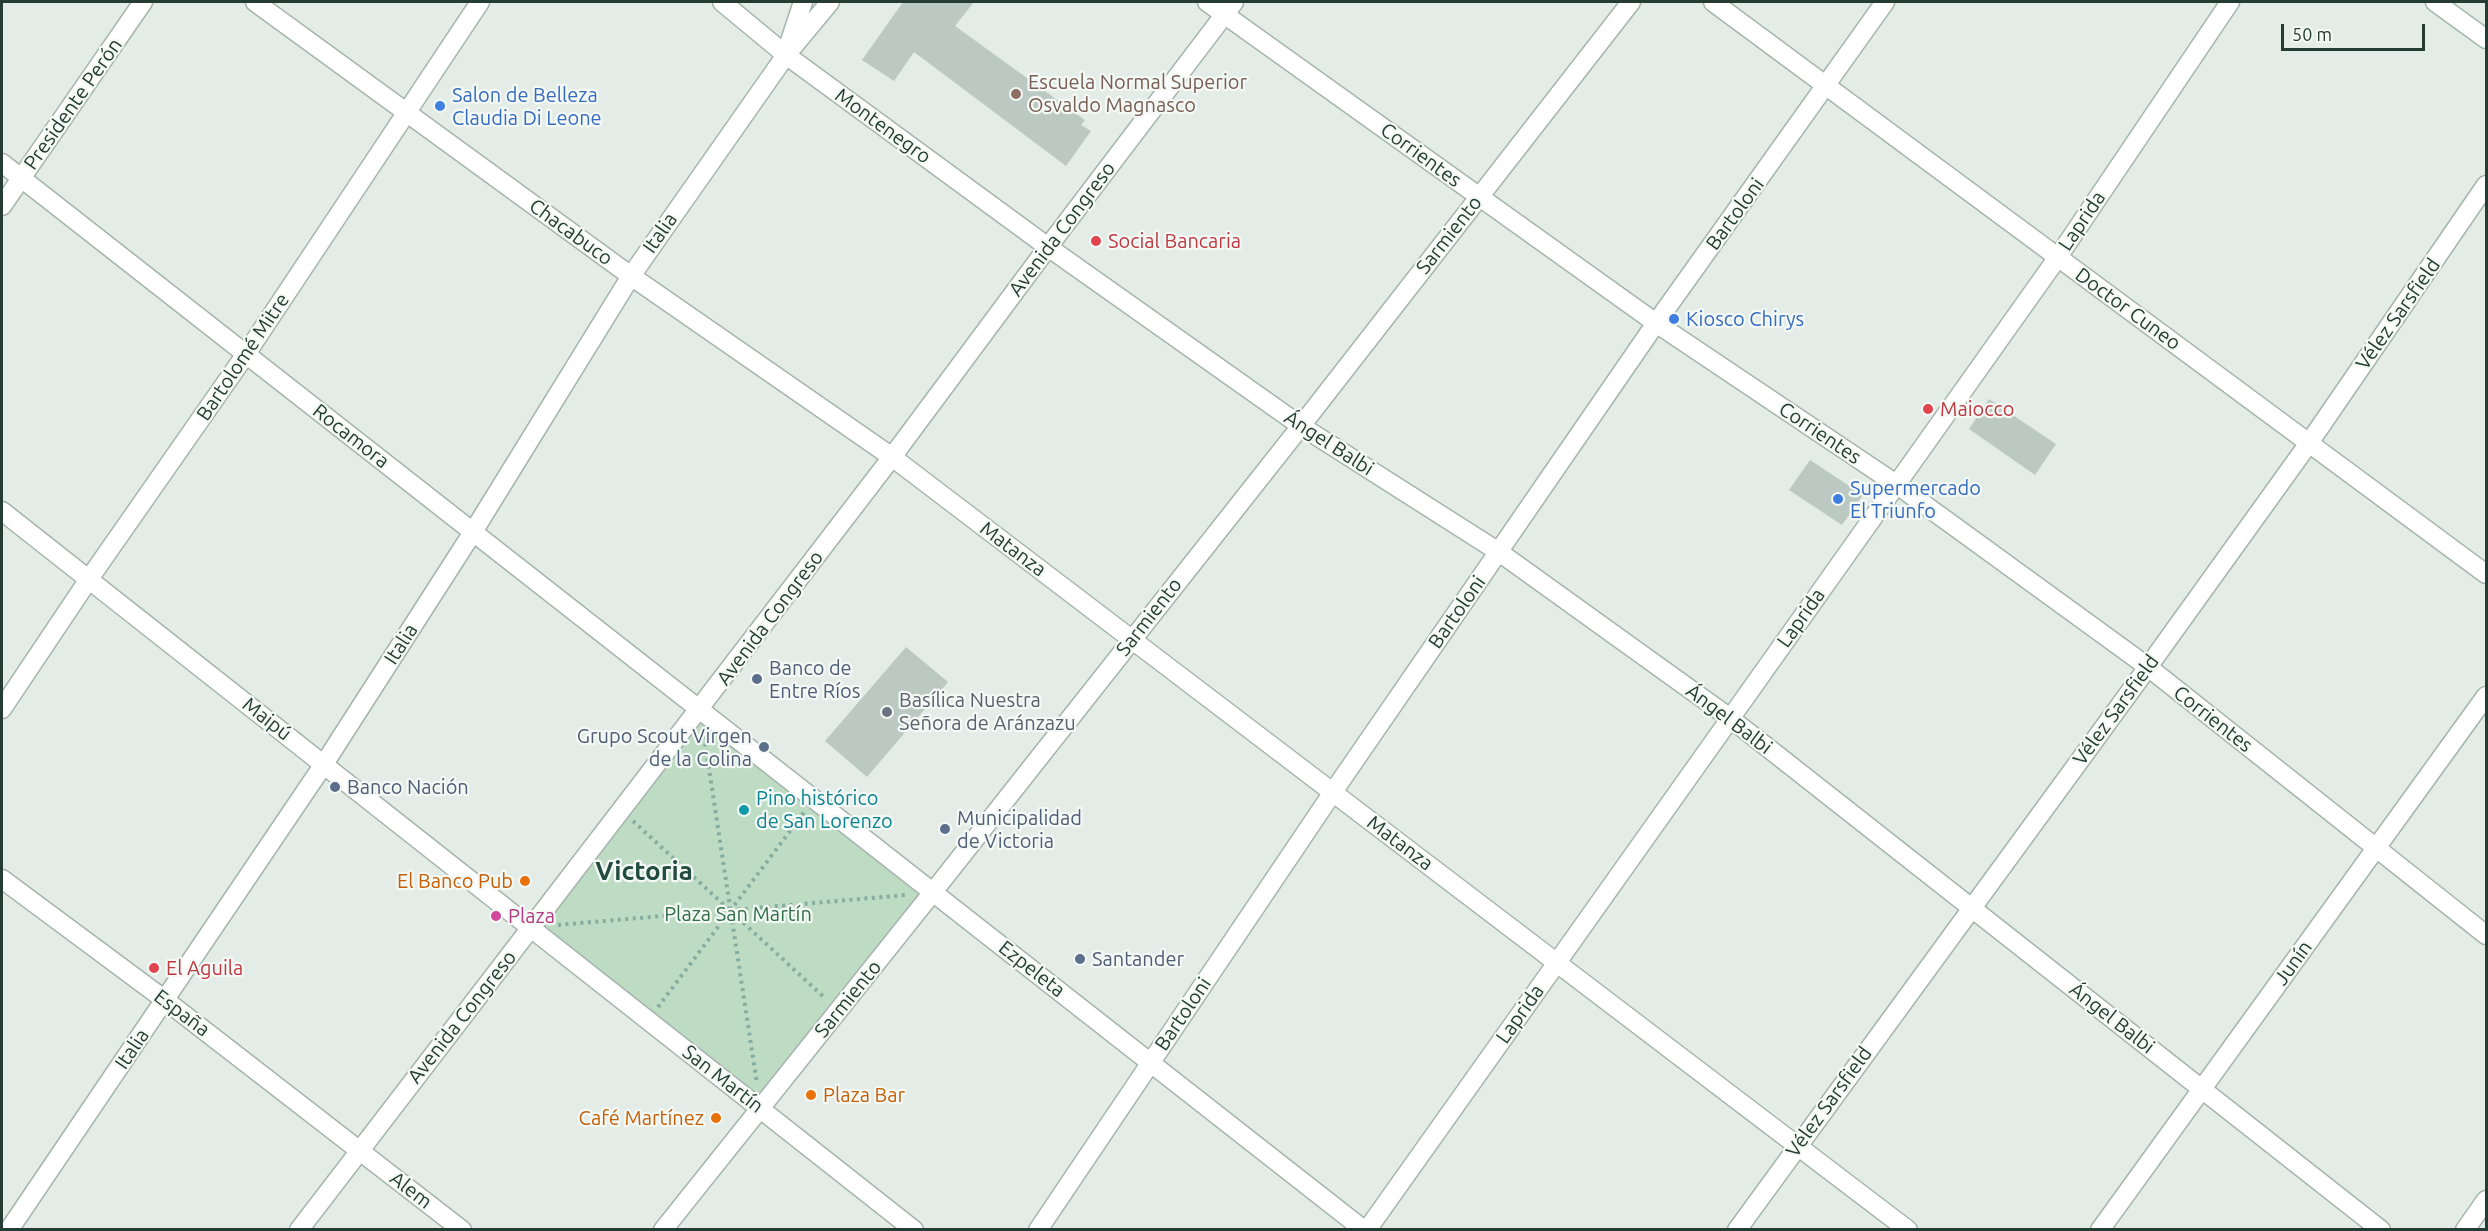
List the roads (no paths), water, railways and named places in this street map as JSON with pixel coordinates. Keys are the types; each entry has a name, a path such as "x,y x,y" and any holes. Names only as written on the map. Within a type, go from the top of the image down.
{"street":[{"name":"Presidente Perón","path":"2,206 143,2"},
{"name":"Chacabuco","path":"255,2 631,276 892,457"},
{"name":"Bartolomé Mitre","path":"2,709 89,579 246,354 480,2"},
{"name":"Montenegro","path":"722,2 786,54 1048,247"},
{"path":"786,54 802,2"},
{"path":"786,54 830,2"},
{"name":"Corrientes","path":"1207,2 1230,8 1479,196 1656,323 1896,484 2148,668 2487,935"},
{"name":"Sarmiento","path":"663,1230 1301,426 1631,2"},
{"name":"Doctor Cuneo","path":"1713,2 2487,574"},
{"name":"Bartoloni","path":"1038,1230 1333,792 1656,323 1885,2"},
{"name":"Laprida","path":"1366,1230 2058,256 2230,2"},
{"path":"2435,2 2487,39"},
{"name":"Avenida Congreso","path":"299,1230 892,457 1230,8"},
{"name":"Italia","path":"9,1230 324,764 473,532 631,276 786,54"},
{"name":"Rocamora","path":"2,163 700,709"},
{"name":"Vélez Sarsfield","path":"1737,1230 2148,668 2309,443 2487,185"},
{"name":"Ángel Balbi","path":"1048,247 1301,426 1499,552 1730,718 2381,1230"},
{"name":"Matanza","path":"892,457 1908,1230"},
{"name":"Maipú","path":"2,511 532,927"},
{"name":"Junín","path":"2100,1230 2487,696"},
{"name":"Ezpeleta","path":"700,709 1366,1230"},
{"name":"España","path":"2,879 165,1000 360,1150"},
{"name":"San Martín","path":"532,927 914,1230"},
{"name":"Alem","path":"360,1150 462,1230"},
{"path":"2464,1230 2487,1200"}],"place":[{"name":"Escuela Normal Superior Osvaldo Magnasco","path":"1016,94"},
{"name":"Salon de Belleza Claudia Di Leone","path":"440,106"},
{"name":"Social Bancaria","path":"1096,241"},
{"name":"Kiosco Chirys","path":"1674,319"},
{"name":"Maiocco","path":"1928,409"},
{"name":"Supermercado El Triunfo","path":"1838,499"},
{"name":"Banco de Entre Ríos","path":"757,679"},
{"name":"Basílica Nuestra Señora de Aránzazu","path":"887,712"},
{"name":"Grupo Scout Virgen de la Colina","path":"764,747"},
{"name":"Banco Nación","path":"335,787"},
{"name":"Pino histórico de San Lorenzo","path":"744,810"},
{"name":"Municipalidad de Victoria","path":"945,829"},
{"name":"El Banco Pub","path":"525,881"},
{"name":"Plaza","path":"496,916"},
{"name":"Santander","path":"1080,959"},
{"name":"El Aguila","path":"154,968"},
{"name":"Plaza Bar","path":"811,1095"},
{"name":"Café Martínez","path":"716,1118"}],"district":[{"name":"Victoria","path":"644,871"}],"park label":[{"name":"Plaza San Martín","path":"738,914"}]}
